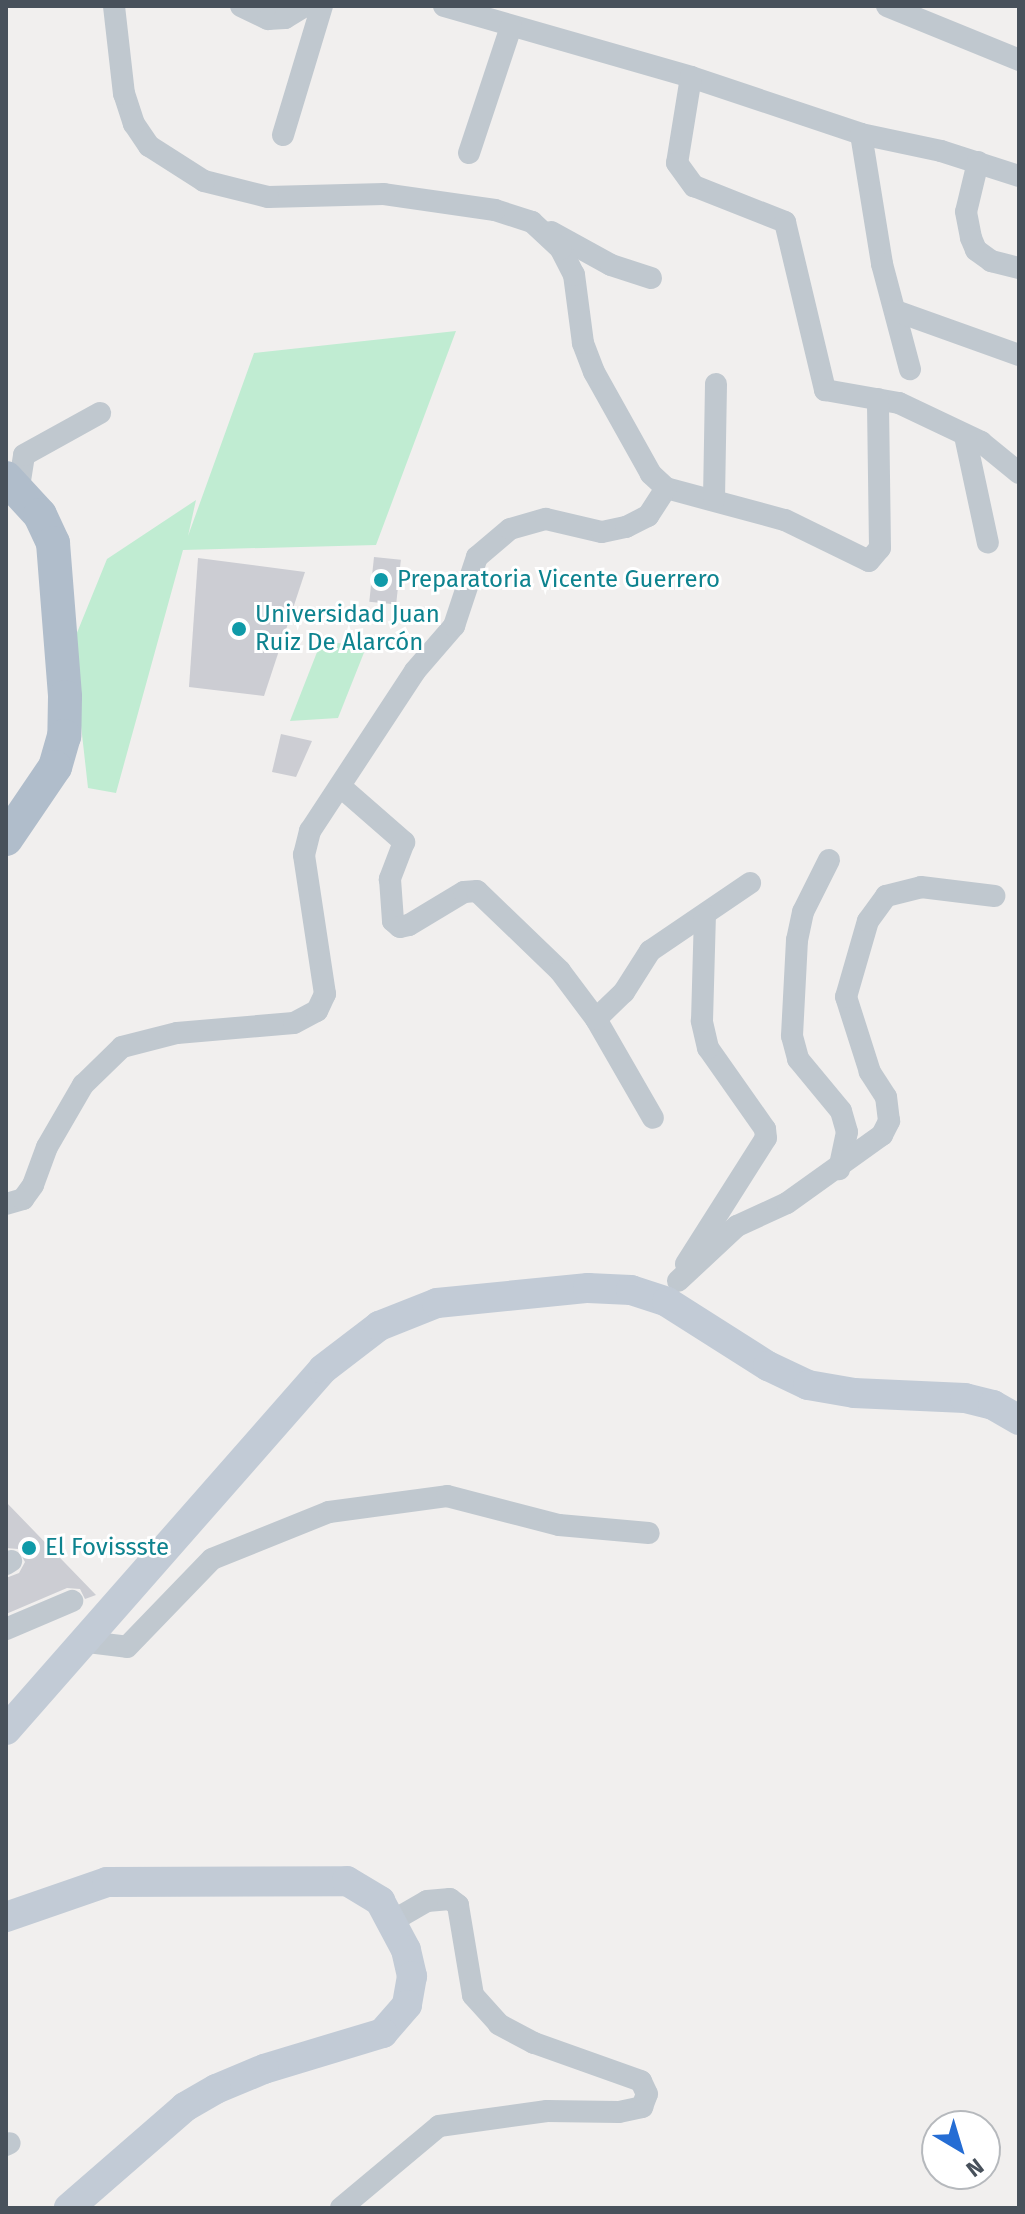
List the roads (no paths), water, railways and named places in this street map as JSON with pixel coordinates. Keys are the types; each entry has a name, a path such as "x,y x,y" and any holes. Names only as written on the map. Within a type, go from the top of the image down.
{"main road":[{"path":"7,837 55,767 65,710 53,543 12,483"},
{"path":"6,1730 88,1642 323,1369 379,1326 437,1303 588,1288 672,1292 768,1366 808,1385 854,1393 965,1398 993,1405 1019,1420"},
{"path":"6,1917 107,1882 347,1881 369,1891 393,1921 412,1976 407,2005 396,2022 383,2033 264,2069 185,2107 69,2208"}],"street":[{"path":"114,6 124,94 134,124 149,146 204,181 268,197 384,194 495,210 532,222 611,265 651,278"},
{"path":"243,8 268,19 285,18 305,6"},
{"path":"283,135 322,6"},
{"path":"444,6 691,77 861,134 978,162 1019,176"},
{"path":"887,6 912,11 1019,60"},
{"path":"469,153 511,27"},
{"path":"691,77 677,163 694,186 785,222 819,380 825,390 899,403 965,436 1019,473"},
{"path":"861,134 882,264 910,369"},
{"path":"978,162 966,212 971,238 976,250 991,261 1019,268"},
{"path":"532,222 561,249 574,275 583,343 594,372 651,474 666,488 785,520 869,561 880,548 878,399"},
{"path":"896,311 1019,355"},
{"path":"714,499 716,384"},
{"path":"12,483 24,455 100,413"},
{"path":"965,436 988,543"},
{"path":"6,1204 23,1199 33,1185 47,1147 83,1085 122,1047 177,1033 294,1023 317,1011 325,994 304,855 320,810 341,787 415,671 454,626 477,557 496,538 546,519 602,532 626,527 648,516 666,488"},
{"path":"341,787 404,842 390,879 393,921 400,927 409,925 464,892 477,891 560,971 596,1019 653,1118"},
{"path":"829,860 803,912 797,940 792,1036 798,1059 841,1111 847,1132 839,1169"},
{"path":"596,1019 624,992 650,951 750,883"},
{"path":"672,1292 737,1226 787,1203 839,1169 882,1135 889,1121 886,1097 870,1072 846,997 868,921 886,896 904,889 994,896"},
{"path":"672,1292 709,1221 766,1138 708,1048 702,1021 705,915"},
{"path":"88,1642 127,1647 212,1559 329,1512 447,1496 559,1525 649,1533"},
{"path":"6,1629 72,1601"},
{"path":"341,2208 439,2126 547,2111 619,2112 642,2107 647,2094 641,2081 546,2048 499,2024 473,1995 458,1905 450,1899 427,1901 393,1921"}],"place":[{"name":"Preparatoria Vicente Guerrero","path":"381,580"},
{"name":"Universidad Juan Ruiz De Alarcón","path":"239,629"},
{"name":"El Fovissste","path":"29,1548"}]}
